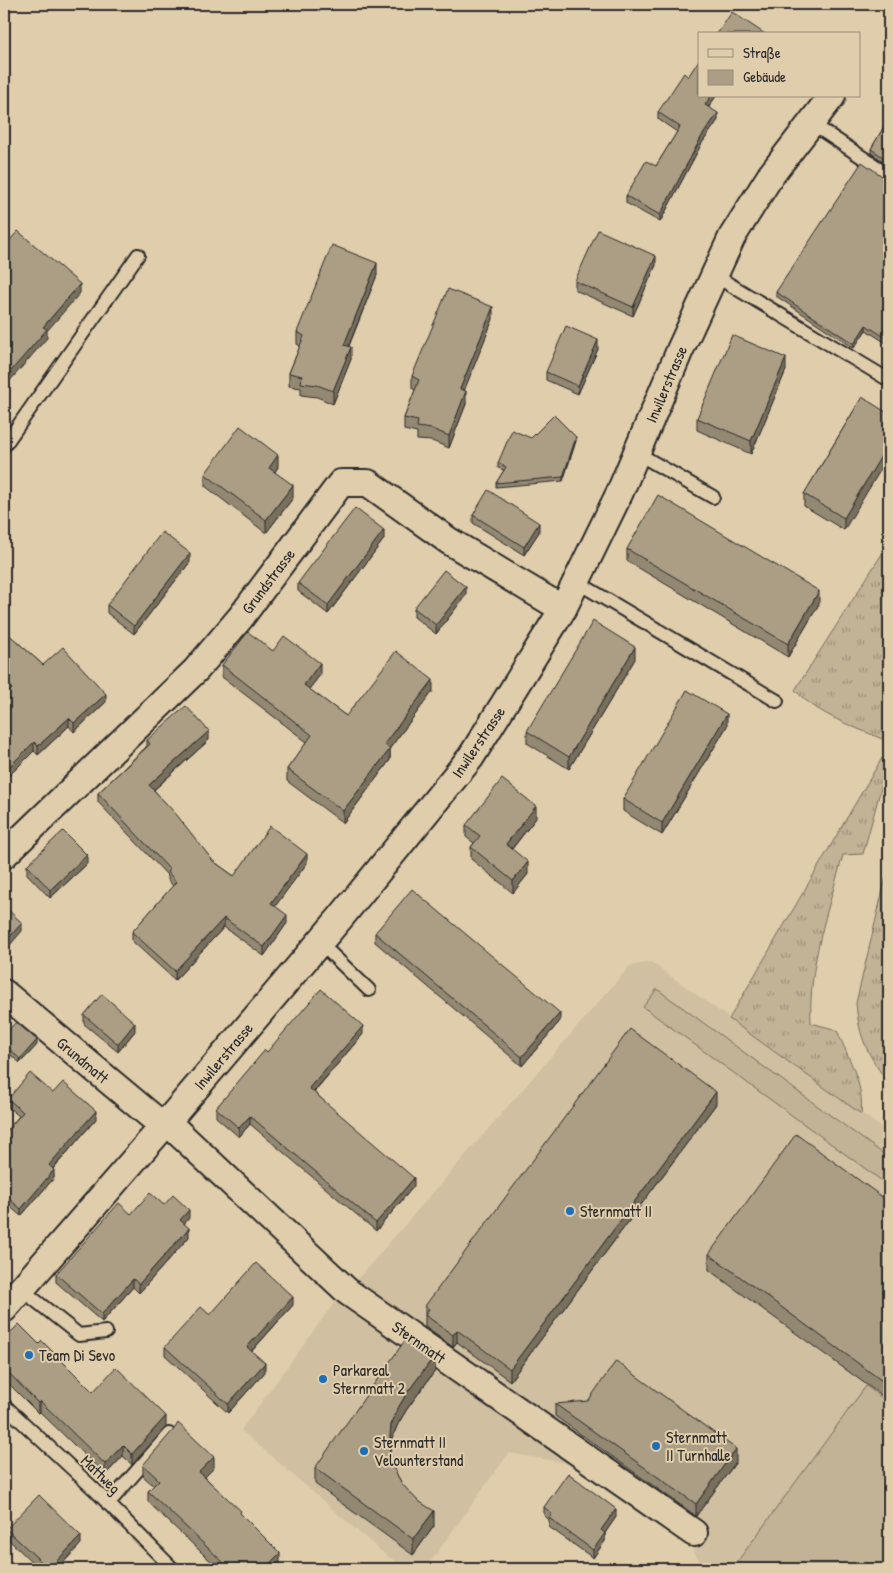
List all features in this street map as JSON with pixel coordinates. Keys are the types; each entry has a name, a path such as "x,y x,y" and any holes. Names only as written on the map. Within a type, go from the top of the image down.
{"street":[{"name":"Inwilerstrasse","path":"4,1308 165,1124 384,867 471,757 563,609 620,492 680,350 732,237 771,175 830,98"},
{"name":"Grundstrasse","path":"4,855 196,670 241,617 340,483 368,483 449,541 563,609"},
{"name":"Grundmatt","path":"4,993 165,1124"},
{"name":"Sternmatt","path":"165,1124 348,1292 694,1533"}],"lane":[{"path":"811,123 889,175"},
{"path":"4,446 138,255"},
{"path":"714,275 889,380"},
{"path":"637,452 713,496"},
{"path":"576,582 777,701"},
{"path":"320,942 369,990"},
{"path":"20,1289 79,1335 106,1332"},
{"name":"Mattweg","path":"4,1405 173,1569"},
{"path":"108,1504 169,1434"}],"shaded area":[{"path":"651,962 889,1133 889,1569 704,1569 686,1538 578,1465 509,1453 425,1569 407,1569 382,1552 241,1430 337,1299 363,1273 630,966"}],"green space":[{"path":"889,543 889,742 827,714 804,699 795,690"},
{"path":"882,758 887,766 863,854 843,855 820,938 811,1001 811,1023 837,1030 858,1082 862,1103 861,1114 729,1019"},
{"path":"889,864 889,1084 875,1064 862,1037 856,1003"},
{"path":"657,989 889,1158 889,1186 643,1007"},
{"path":"866,1386 889,1403 889,1569 732,1569"}],"building":[{"path":"732,12 762,32 718,32"},
{"path":"698,62 698,98 710,98 705,105 718,113 702,136 660,215 626,196 646,161 656,166 680,127 658,112 684,73 688,77"},
{"path":"889,118 889,161 871,149"},
{"path":"862,162 885,178 889,178 889,340 866,325 854,344 776,292"},
{"path":"598,230 656,256 633,307 575,281"},
{"path":"18,231 80,284 43,327 47,329 4,379 4,247"},
{"path":"332,245 377,263 344,345 351,347 333,391 317,385 301,383 302,376 289,373 304,336 297,332"},
{"path":"448,289 493,307 460,389 466,391 449,436 432,429 417,427 418,421 404,418 419,380 412,376"},
{"path":"566,326 598,340 578,386 546,372"},
{"path":"732,335 786,358 751,441 697,418"},
{"path":"4,380 8,383 4,388"},
{"path":"862,397 889,414 889,443 844,518 804,494"},
{"path":"554,415 576,437 563,477 496,483 506,467 498,463 512,430 531,438"},
{"path":"240,426 278,455 269,468 293,485 266,520 205,474"},
{"path":"488,490 539,523 524,547 473,515"},
{"path":"658,495 819,591 788,644 627,549"},
{"path":"355,508 384,530 328,605 298,583"},
{"path":"162,532 190,553 134,626 107,605"},
{"path":"444,570 466,587 436,625 414,608"},
{"path":"593,621 635,647 569,757 527,731"},
{"path":"4,630 43,665 63,647 106,694 74,723 69,718 38,746 34,742 4,772 4,697 12,689 4,681"},
{"path":"248,632 273,651 284,636 320,663 304,685 346,716 396,651 433,680 384,744 390,749 343,811 287,769 312,735 222,665"},
{"path":"687,690 727,714 662,823 623,799"},
{"path":"186,706 209,731 149,785 176,814 213,861 234,876 270,826 307,854 271,903 287,915 264,947 224,918 175,971 132,932 176,882 168,872 170,870 98,793 150,744 147,740"},
{"path":"502,779 536,806 506,844 528,862 513,881 471,847 480,836 466,825"},
{"path":"63,831 87,855 50,890 27,865"},
{"path":"412,889 560,1013 522,1057 375,933"},
{"path":"4,906 22,923 4,943"},
{"path":"321,989 363,1026 309,1088 414,1178 376,1223 250,1116 239,1128 216,1108 265,1050 267,1052"},
{"path":"102,994 135,1023 118,1044 84,1015"},
{"path":"16,1022 37,1040 20,1059 4,1044 4,1035"},
{"name":"Sternmatt II","path":"630,1029 716,1092 510,1369 457,1330 453,1335 425,1315 429,1309 425,1306"},
{"path":"30,1073 53,1093 63,1082 96,1111 49,1165 54,1170 21,1209 8,1198 4,1201 4,1134 23,1112 8,1099"},
{"path":"796,1134 889,1202 889,1386 709,1254"},
{"path":"150,1193 164,1205 173,1195 189,1210 180,1220 189,1228 139,1284 133,1279 102,1314 56,1274 119,1203 131,1214"},
{"path":"256,1263 293,1297 247,1347 265,1363 228,1404 165,1347 201,1307 210,1315"},
{"path":"19,1324 39,1344 42,1341 93,1392 116,1367 166,1416 132,1454 123,1445 105,1464 40,1401 38,1403 4,1368 4,1339"},
{"name":"Sternmatt II Velounterstand","path":"408,1336 435,1355 407,1393 391,1425 389,1447 393,1467 402,1484 417,1500 434,1511 413,1539 315,1468"},
{"name":"Sternmatt II Turnhalle","path":"616,1361 736,1449 696,1504 555,1404 588,1401"},
{"path":"178,1423 214,1457 199,1472 241,1511 240,1513 280,1553 267,1566 270,1569 224,1569 227,1566 148,1491 159,1480 143,1465"},
{"path":"568,1473 616,1509 601,1530 605,1533 593,1550 549,1518 552,1514 544,1507"},
{"path":"39,1495 81,1536 49,1569 6,1529"}],"place":[{"name":"Sternmatt II","path":"570,1211"},
{"name":"Team Di Sevo","path":"29,1355"},
{"name":"Parkareal Sternmatt 2","path":"323,1379"},
{"name":"Sternmatt II Turnhalle","path":"656,1446"},
{"name":"Sternmatt II Velounterstand","path":"364,1451"}]}
